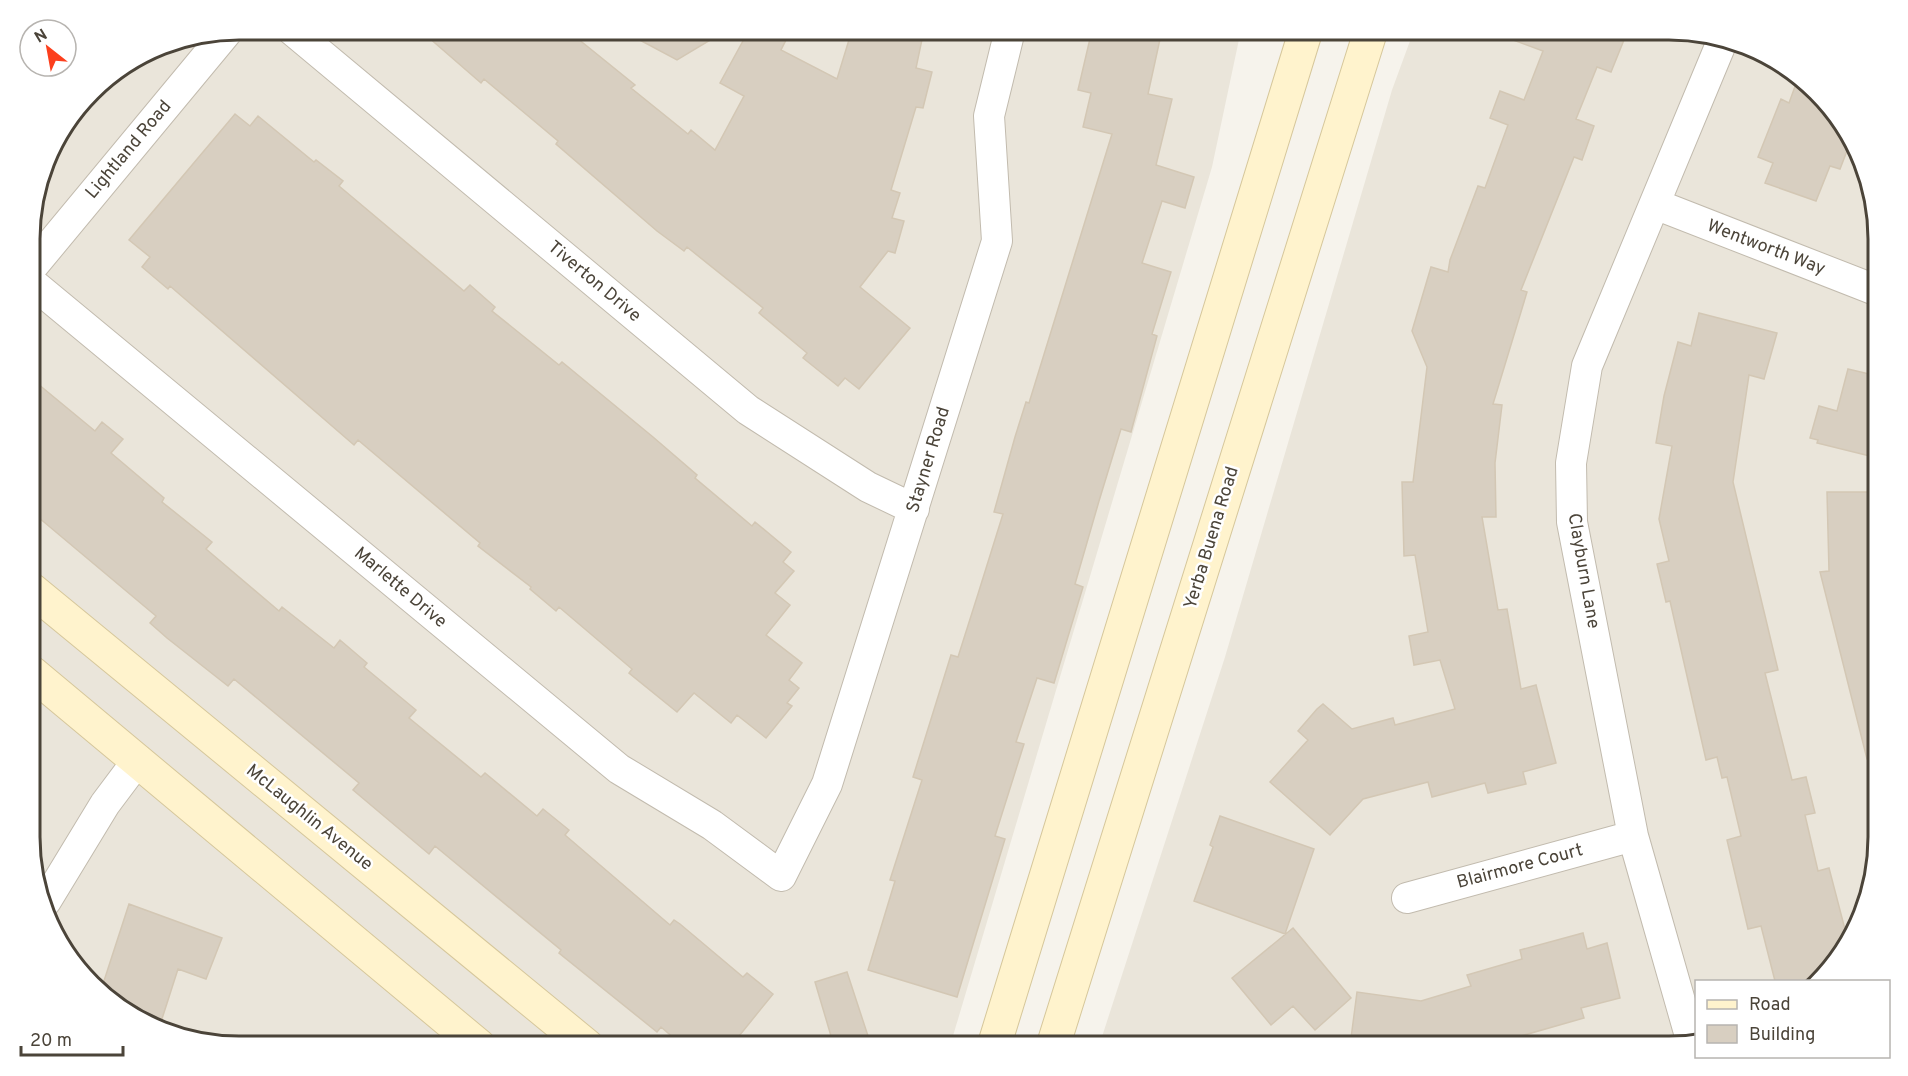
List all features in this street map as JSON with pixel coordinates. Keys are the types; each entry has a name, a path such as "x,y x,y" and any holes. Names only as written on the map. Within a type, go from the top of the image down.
{"main road":[{"path":"997,1035 1303,40"},
{"name":"Yerba Buena Road","path":"1056,1035 1368,40"},
{"name":"McLaughlin Avenue","path":"40,597 575,1036"},
{"path":"40,680 467,1036"}],"street":[{"name":"Stayner Road","path":"781,876 827,784 997,241 989,116 1007,40"},
{"name":"Tiverton Drive","path":"305,41 748,410 868,487 914,509"},
{"name":"Lightland Road","path":"40,257 219,42"},
{"name":"Clayburn Lane","path":"1690,1034 1633,836 1572,522 1572,463 1587,366 1720,47"},
{"name":"Wentworth Way","path":"1655,204 1867,287"},
{"name":"Marlette Drive","path":"40,290 619,769 712,825 781,876"},
{"path":"50,895 105,804 138,760"},
{"name":"Blairmore Court","path":"1407,898 1633,836"}],"shaded area":[{"path":"1239,40 1212,167 953,1036 240,1036 214,1034 188,1029 140,1009 99,977 74,947 61,925 51,900 44,875 40,837 40,240 44,201 51,176 67,140 90,108 118,82 140,67 176,51 201,44 226,41"},
{"path":"1410,40 1668,40 1694,42 1720,47 1745,56 1768,67 1800,90 1834,129 1847,151 1857,176 1864,201 1867,226 1867,850 1864,875 1857,900 1841,936 1826,958 1806,980 1695,980 1695,1033 1102,1035 1225,657 1392,90"}],"building":[{"path":"1090,40 1160,40 1148,94 1172,99 1156,165 1194,177 1185,208 1162,201 1142,263 1171,272 1152,334 1157,336 1131,432 1121,429 1099,501 1075,584 1083,587 1054,683 1037,678 1016,742 1024,744 995,836 1005,839 957,997 868,970 895,881 890,880 922,780 913,777 951,655 958,657 1003,514 994,512 1015,437 1026,402 1029,403 1112,134 1083,127 1091,93 1078,90"},
{"path":"1513,40 1624,40 1611,72 1597,67 1576,119 1594,126 1582,160 1574,157 1521,290 1527,292 1493,404 1502,405 1495,463 1496,517 1482,517 1498,610 1507,609 1521,689 1536,685 1556,763 1523,772 1526,784 1488,793 1485,783 1432,797 1428,782 1363,799 1330,835 1270,782 1308,740 1298,731 1317,709 1323,704 1352,729 1393,718 1395,725 1455,709 1440,660 1414,665 1409,636 1428,632 1415,555 1404,556 1402,482 1413,482 1427,367 1412,331 1431,267 1448,272 1450,260 1478,186 1485,188 1508,125 1490,118 1500,91 1524,100 1543,51"},
{"path":"432,41 580,41 635,85 631,88 688,134 691,130 715,150 744,96 720,83 743,41 786,41 781,50 837,79 849,41 922,41 916,68 932,72 923,108 916,107 891,190 900,193 892,218 904,221 895,253 888,251 860,287 910,328 859,389 845,378 838,386 803,358 807,353 759,313 763,308 687,247 684,251 657,231 556,144 558,141 484,79 481,83"},
{"path":"641,41 709,41 677,60"},
{"path":"1795,86 1818,108 1847,151 1840,169 1830,166 1816,201 1765,183 1773,163 1758,157 1781,99 1789,103"},
{"path":"235,114 250,126 258,116 314,162 316,160 343,181 339,186 464,291 470,285 495,307 492,311 559,365 562,362 653,437 697,475 695,478 752,526 755,522 791,552 783,562 794,571 775,593 790,605 766,635 802,663 789,680 799,688 787,703 792,706 766,738 737,715 731,723 694,693 677,712 629,673 632,669 559,607 556,611 530,589 531,587 478,546 480,543 358,440 354,445 170,286 168,289 142,267 150,257 129,240"},
{"path":"1699,313 1777,333 1764,379 1749,375 1733,482 1778,670 1765,673 1792,780 1806,777 1815,813 1805,815 1818,871 1829,868 1845,929 1826,958 1806,980 1775,980 1761,926 1748,929 1727,840 1741,836 1727,777 1722,778 1717,757 1706,760 1670,601 1666,602 1657,564 1669,561 1659,519 1672,446 1656,443 1664,396 1678,342 1691,346"},
{"path":"1848,369 1867,373 1867,455 1817,443 1818,440 1810,438 1819,406 1837,411"},
{"path":"40,386 95,431 102,422 123,439 111,453 164,498 162,502 212,542 206,549 279,611 282,607 334,648 340,640 367,663 364,667 416,710 409,718 481,777 485,773 537,816 543,809 569,830 565,835 670,925 674,920 680,924 743,977 747,973 773,994 739,1036 671,1036 661,1027 657,1032 559,953 561,950 435,846 429,854 353,790 359,783 234,679 228,686 167,638 150,623 156,616 40,519"},
{"path":"1827,492 1867,492 1867,759 1820,572 1829,571"},
{"path":"1220,816 1314,849 1285,934 1194,901 1213,847 1210,845"},
{"path":"129,904 222,938 206,979 178,969 162,1019 140,1009 104,981"},
{"path":"1293,928 1351,998 1315,1030 1293,1006 1271,1025 1232,978"},
{"path":"1583,933 1587,949 1607,943 1620,998 1581,1008 1584,1018 1524,1035 1351,1035 1357,992 1421,1001 1471,986 1467,975 1522,959 1520,950"},
{"path":"847,972 868,1036 831,1036 815,982"}]}
